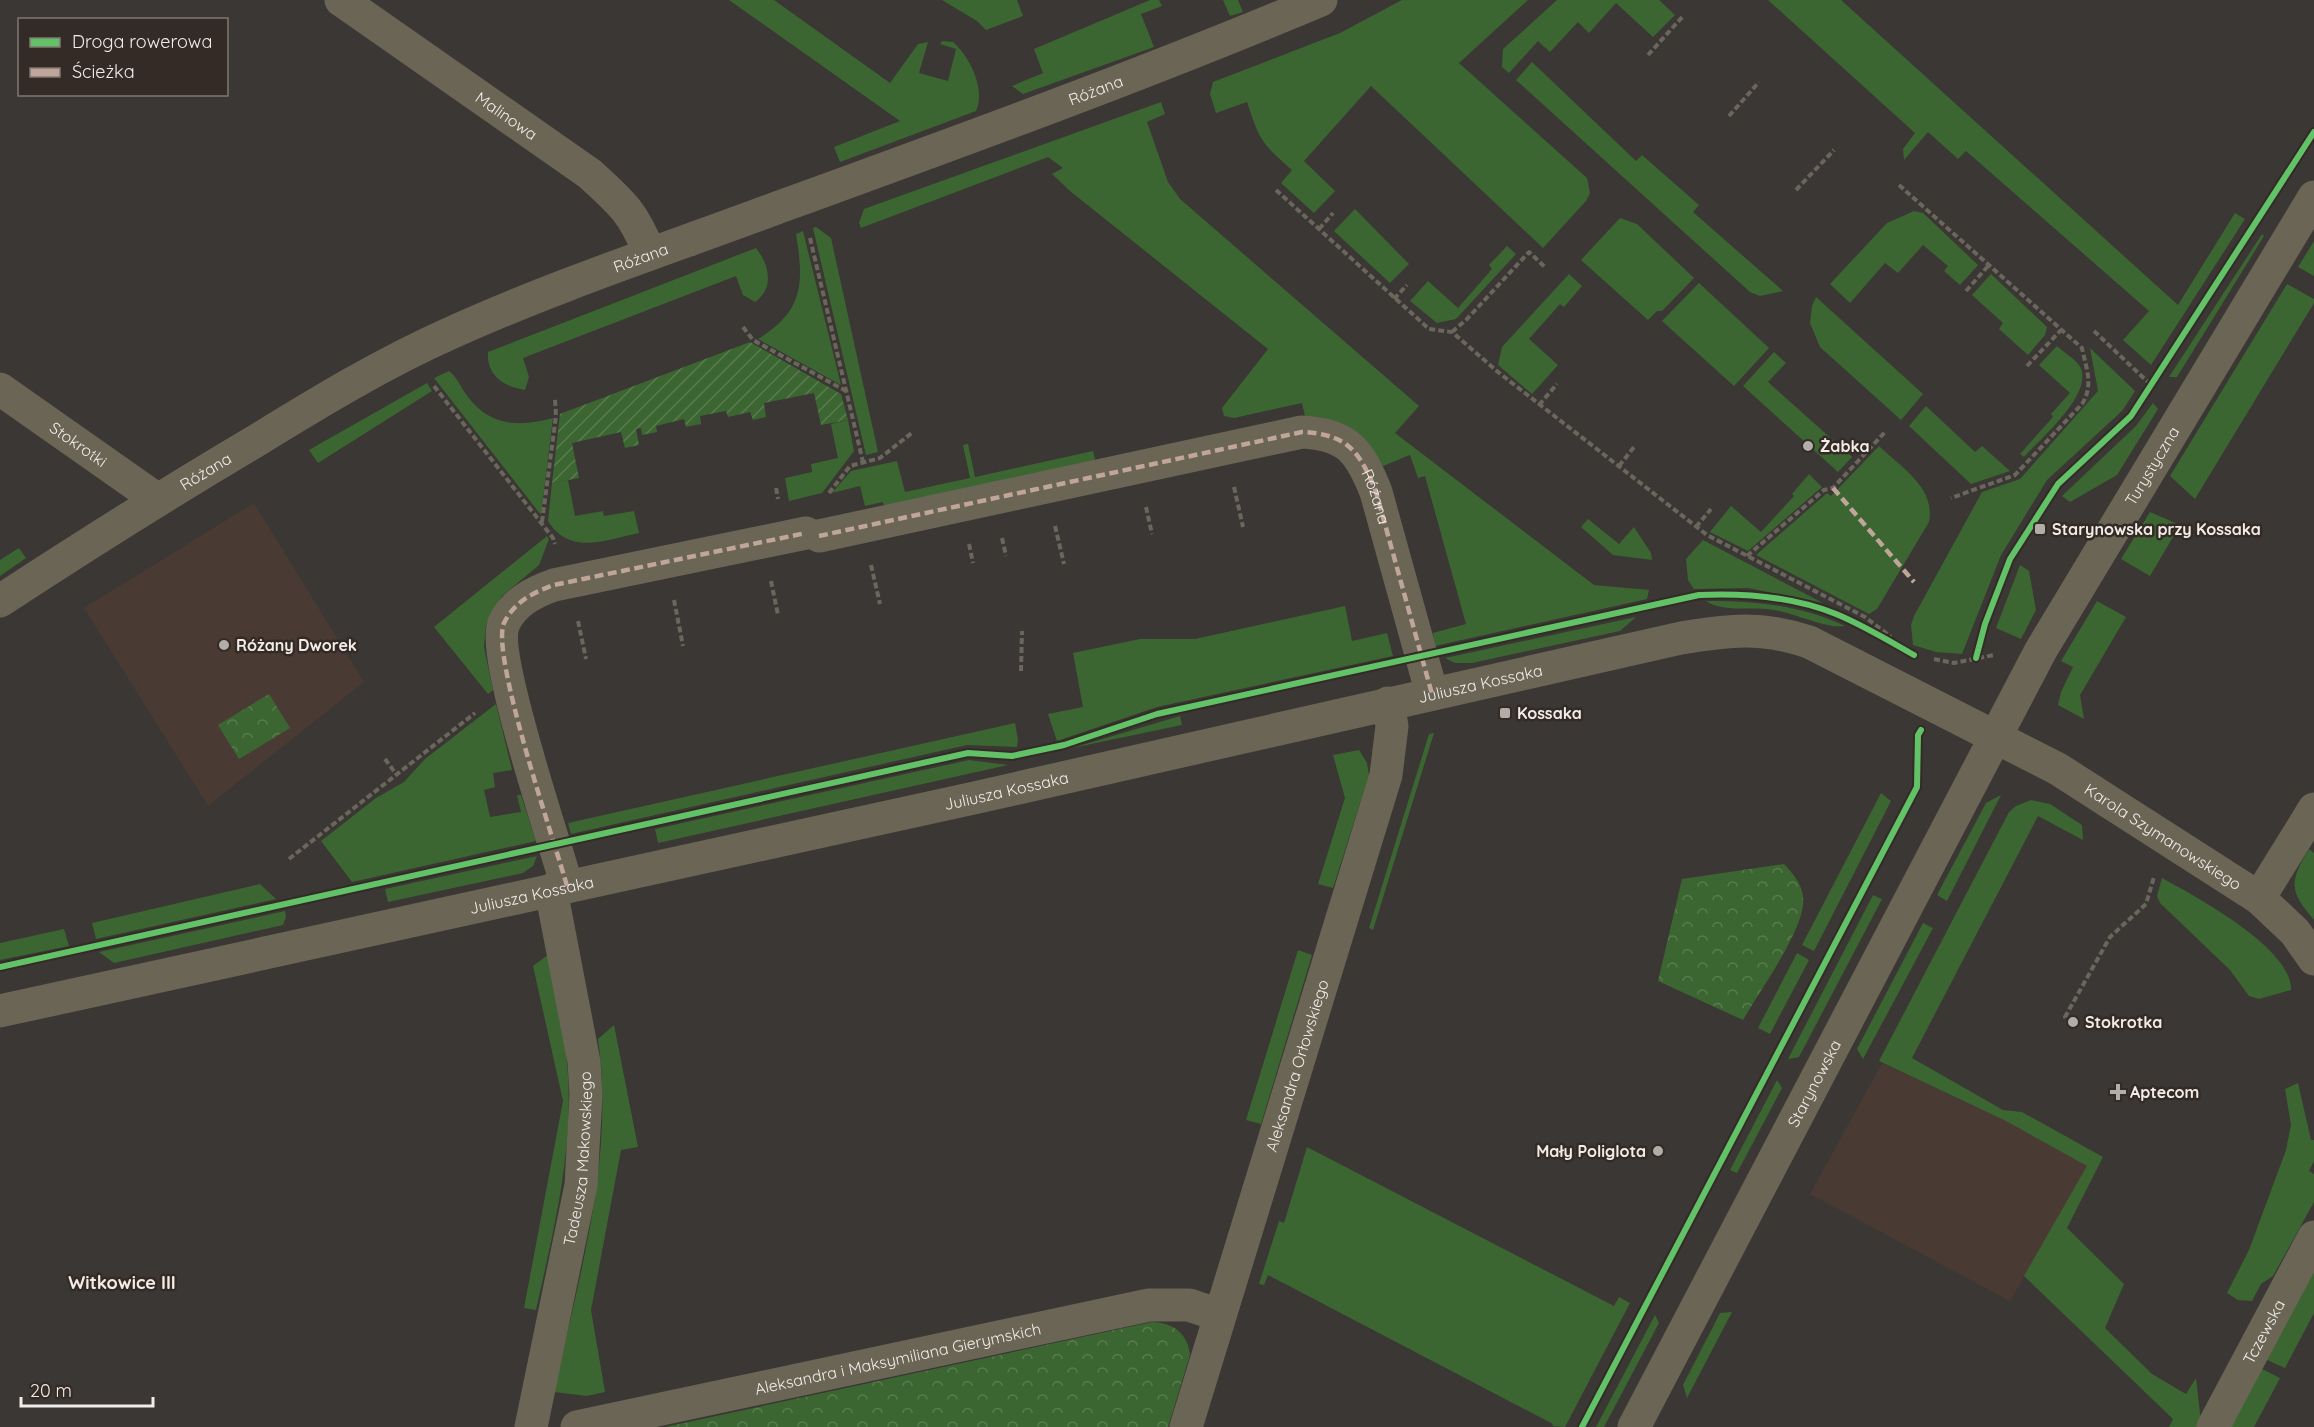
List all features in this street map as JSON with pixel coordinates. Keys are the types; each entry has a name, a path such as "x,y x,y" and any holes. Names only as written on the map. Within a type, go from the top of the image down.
{"street":[{"name":"Malinowa","path":"341,0 590,174 626,207 638,226 650,254"},
{"name":"Różana","path":"0,601 158,500 389,362 455,330 650,254 1013,124 1177,60 1321,0"},
{"name":"Turystyczna","path":"1994,737 2092,562 2314,197"},
{"name":"Stokrotki","path":"0,389 158,500"},
{"name":"Różana","path":"559,888 551,827 522,739 502,645 504,624 531,592 554,585 813,535 1302,432 1327,434 1347,445 1366,466 1377,492 1432,694"},
{"name":"Juliusza Kossaka","path":"0,1011 974,798 1388,703 1729,630 1770,631 1809,642 1994,737"},
{"name":"Aleksandra Orłowskiego","path":"1186,1427 1386,775 1392,726 1388,703"},
{"name":"Karola Szymanowskiego","path":"1994,737 2058,769 2259,898 2295,932 2314,959"},
{"name":"Starynowska","path":"1634,1427 1994,737"},
{"path":"2259,898 2314,808"},
{"name":"Tadeusza Makowskiego","path":"534,1427 581,1185 584,1150 584,1062 559,888"},
{"name":"Tczewska","path":"2213,1427 2314,1237"},
{"name":"Aleksandra i Maksymiliana Gierymskich","path":"577,1427 1149,1305 1189,1305 1219,1315"}],"path":[{"path":"1648,55 1684,15"},
{"path":"1729,116 1759,82"},
{"path":"1796,190 1834,150"},
{"path":"1899,185 2082,348 2090,381 2088,394 2015,475 1951,498"},
{"path":"1276,189 1429,329 1452,332 1539,405 1619,465 1707,536 1865,617 1895,642"},
{"path":"1319,229 1333,213"},
{"path":"808,229 863,462"},
{"path":"1452,332 1529,252 1546,268"},
{"path":"1966,291 1989,265"},
{"path":"1394,299 1407,285"},
{"path":"743,327 753,340 846,392"},
{"path":"2027,366 2061,330"},
{"path":"2094,331 2150,384"},
{"path":"431,382 554,538 555,547"},
{"path":"1539,405 1557,384"},
{"path":"542,523 556,416 555,399"},
{"path":"1747,556 1824,490 1833,488 1886,431"},
{"path":"1619,465 1634,447"},
{"path":"1233,482 1243,527"},
{"path":"1695,527 1711,509"},
{"path":"1148,515 1152,534"},
{"path":"1054,519 1064,564"},
{"path":"969,546 973,563"},
{"path":"870,561 880,604"},
{"path":"770,574 778,615"},
{"path":"673,595 683,646"},
{"path":"577,616 586,659"},
{"path":"1863,627 1895,642"},
{"path":"1021,671 1022,631"},
{"path":"1924,657 1954,663 2004,653"},
{"path":"289,859 495,698 512,694"},
{"path":"385,759 396,774"},
{"path":"2073,1022 2066,1017 2110,937 2146,904 2155,874"}],"shaded area":[{"name":"Różany Dworek","path":"254,503 364,682 208,806 84,608"},
{"path":"1882,1063 2006,1121 2088,1166 2010,1301 1810,1194"}],"green space":[{"path":"729,0 774,0 890,83 918,44 928,42 919,73 948,81 956,49 940,44 942,41 953,42 965,56 978,83 979,102 976,111 840,162 834,147 900,121"},
{"path":"942,0 1017,0 1023,16 986,30 977,21"},
{"path":"1150,0 1159,0 1162,6 1141,14 1154,47 1023,94 1012,86 1043,73 1034,49"},
{"path":"1223,0 1238,0 1243,12 1230,16"},
{"path":"1402,0 1528,0 1459,63 1587,178 1590,193 1586,201 1543,248 1371,86 1304,161 1335,191 1314,213 1281,183 1292,170 1263,141 1247,102 1216,113 1210,94 1213,82 1340,33"},
{"path":"1557,0 1659,0 1675,15 1653,37 1616,3 1589,33 1578,22 1550,52 1538,41 1509,73 1502,67 1503,49"},
{"path":"1768,0 1841,0 2178,305 2235,213 2245,219 2151,365 2123,340 2149,311 1966,151 1958,159 1928,132 1904,160 1903,149 1915,133"},
{"path":"1532,62 1636,161 1642,155 1699,205 1693,212 1783,291 1760,296 1750,292 1516,80"},
{"path":"1161,102 1165,114 1147,122 1168,182 1180,199 1419,406 1395,433 1594,585 1649,590 1647,599 1435,646 1433,633 1466,624 1425,476 1418,478 1410,455 1383,466 1367,444 1351,429 1332,420 1305,416 1302,403 1234,418 1224,416 1222,408 1268,349 1070,191 1052,174 1063,168 1048,157 861,228 859,223 864,209"},
{"path":"1355,209 1409,264 1390,283 1334,231"},
{"path":"1914,211 1923,213 1978,265 1960,285 1944,271 1948,266 1923,245 1898,273 1885,263 1850,303 1830,284 1887,223"},
{"path":"1620,218 1637,224 1694,278 1662,311 1657,311 1648,320 1581,260"},
{"path":"816,227 831,238 878,452 866,455 813,228"},
{"path":"803,231 841,385 758,339 784,318 797,294 800,267 796,234"},
{"path":"2262,234 2264,236 2177,377 2169,377"},
{"path":"2314,241 2314,276 2298,267"},
{"path":"1507,246 1516,254 1456,319 1437,323 1410,301 1428,281 1458,308 1492,269 1489,265"},
{"path":"756,248 767,268 768,283 755,302 743,295 736,276 523,358 529,377 525,390 504,383 490,367 488,352"},
{"path":"1569,274 1582,286 1564,307 1560,304 1529,339 1558,365 1532,394 1498,365 1502,347"},
{"path":"1991,274 2047,327 2045,335 2028,355 1999,329 2003,323 1972,295"},
{"path":"1699,283 1769,348 1734,386 1662,321"},
{"path":"2287,284 2314,299 2314,303 2195,499 2170,476"},
{"path":"1816,297 1923,394 1901,420 1820,347 1810,323 1812,306"},
{"path":"750,342 841,394 848,420 821,425 814,393 764,403 766,417 753,420 750,412 728,417 726,411 700,416 701,424 686,427 684,419 656,426 657,432 642,435 641,428 636,429 639,445 625,448 621,432 572,443 579,478 552,483 560,414"},
{"path":"2057,346 2079,365 2082,376 2080,388 2064,414 2024,457 2020,454 2053,417 2051,414 2070,393 2039,365"},
{"path":"2090,348 2135,391 2122,411 2047,480 2001,555 1962,654 1936,652 1913,645 1911,625 1914,616 1982,492 2020,479 2098,391"},
{"path":"1774,352 1786,363 1768,382 1852,457 1838,472 1743,386"},
{"path":"449,371 477,407 496,419 529,423 553,418 541,515 434,378"},
{"path":"427,383 432,391 318,463 309,450"},
{"path":"2153,403 2158,409 2117,475 2070,502 2062,496 2136,426"},
{"path":"1926,406 1975,452 1982,446 2010,471 1971,484 1909,426"},
{"path":"848,420 854,451 822,493 789,501 785,478 812,472 811,464 838,458 831,424"},
{"path":"968,444 975,477 1093,451 1096,465 886,511 883,502 865,506 860,486 832,493 851,471 897,461 905,492 970,478 963,445"},
{"path":"1879,446 1915,479 1927,499 1930,510 1929,522 1877,609 1869,614 1756,555 1827,493 1831,496"},
{"path":"1809,474 1822,487 1748,551 1710,532 1731,506 1761,532 1794,496 1792,494"},
{"path":"568,480 575,516 603,511 604,516 634,511 639,533 589,543 567,539 557,532 548,521 552,483"},
{"path":"2150,512 2180,525 2150,576 2121,559"},
{"path":"1588,519 1619,544 1634,527 1651,553 1652,560 1613,555 1581,527"},
{"path":"547,536 549,539 539,565 502,596 486,625 484,647 493,690 488,694 434,627"},
{"path":"1703,540 1823,603 1748,588 1694,589 1688,580 1686,559"},
{"path":"19,548 26,558 0,576 0,560"},
{"path":"2020,565 2029,571 2036,610 2021,639 1996,628"},
{"path":"1706,601 1741,602 1795,609 1845,626 1820,623 1774,610 1721,607"},
{"path":"2097,601 2126,617 2080,695 2084,719 2058,705 2061,692 2073,667 2061,661"},
{"path":"1345,606 1352,641 1387,633 1393,656 1157,707 1057,741 1048,714 1083,707 1073,653 1140,639 1195,639"},
{"path":"1636,617 1620,631 1472,663 1455,663 1445,658"},
{"path":"269,694 290,728 239,759 218,725"},
{"path":"496,704 512,770 493,773 495,787 484,790 490,817 521,812 517,795 521,795 536,841 352,882 321,841 376,798 404,782 425,759"},
{"path":"1180,716 1182,725 1072,748"},
{"path":"1015,723 1017,747 967,745 571,834 568,823"},
{"path":"1434,733 1373,930 1369,928 1429,734"},
{"path":"1359,750 1367,763 1369,775 1333,888 1318,884 1345,798 1333,755"},
{"path":"969,760 1008,765 658,843 655,829"},
{"path":"1881,793 1891,801 1814,951 1802,945"},
{"path":"2001,795 1947,901 1937,895 1986,803"},
{"path":"2031,800 2050,804 2082,825 2083,840 2038,816 1912,1058 2003,1110 2022,1112 2103,1157 2067,1228 2124,1284 2105,1328 2152,1374 2186,1394 2196,1378 2201,1422 2198,1427 2169,1427 2173,1419 2024,1276 2087,1166 2006,1121 1879,1061 2009,812 2016,806"},
{"path":"2309,849 2314,853 2314,920 2300,901 2295,886 2298,870"},
{"path":"537,856 533,866 523,873 388,902 385,889"},
{"path":"1784,864 1801,887 1803,904 1801,916 1787,947 1743,1020 1658,981 1682,879"},
{"path":"2162,878 2217,910 2259,941 2276,957 2287,974 2291,990 2259,999 2249,996 2230,970 2160,903 2157,896"},
{"path":"260,884 276,899 96,939 92,923"},
{"path":"1873,895 1882,899 1799,1057 1788,1059"},
{"path":"285,911 286,917 283,925 114,963 99,952"},
{"path":"1923,923 1933,928 1863,1059 1857,1049"},
{"path":"64,929 69,946 0,960 0,943"},
{"path":"1298,950 1312,955 1261,1124 1246,1120"},
{"path":"1797,953 1809,960 1770,1034 1758,1028"},
{"path":"548,955 566,1049 569,1094 568,1126 561,1187 536,1310 524,1308 563,1101 533,966"},
{"path":"614,1025 638,1147 621,1150 591,1310 605,1392 587,1396 554,1392 592,1217 598,1173 602,1128 602,1084 598,1039"},
{"path":"1777,1080 1782,1088 1737,1173 1730,1170"},
{"path":"2298,1083 2311,1140 2314,1140 2314,1161 2309,1171 2314,1174 2314,1202 2273,1276 2261,1284 2252,1301 2238,1300 2227,1293 2249,1250 2286,1150 2291,1125 2285,1089"},
{"path":"1307,1147 1614,1306 1619,1297 1630,1303 1565,1427 1552,1426 1553,1424 1268,1275 1264,1285 1259,1284 1279,1221 1284,1223"},
{"path":"2314,1268 2314,1313 2285,1368 2265,1359"},
{"path":"1732,1312 1687,1398 1683,1385 1720,1313"},
{"path":"1655,1315 1659,1323 1604,1427 1596,1427"},
{"path":"1152,1322 1167,1324 1178,1331 1186,1341 1190,1355 1168,1427 665,1427"},
{"path":"2260,1368 2280,1378 2254,1427 2229,1427"}],"marked path":[{"path":"819,536 1302,432 1331,437 1341,441 1358,456 1376,492 1432,694"},
{"path":"1833,488 1914,582"},
{"path":"567,886 526,750 506,671 502,641 504,623 508,616 525,599 554,585 806,533"}],"cycle path":[{"path":"1976,658 1985,624 2010,559 2058,484 2131,416 2314,132"},
{"path":"0,967 968,753 1012,756 1064,745 1157,714 1699,595 1769,597 1820,608 1856,623 1914,655"},
{"path":"1582,1427 1917,787 1918,735 1921,730"}],"place":[{"name":"Żabka","path":"1808,446"},
{"name":"Starynowska przy Kossaka","path":"2040,529"},
{"name":"Różany Dworek","path":"224,645"},
{"name":"Kossaka","path":"1505,713"},
{"name":"Stokrotka","path":"2073,1022"},
{"name":"Aptecom","path":"2118,1092"},
{"name":"Mały Poliglota","path":"1658,1151"}],"district":[{"name":"Witkowice III","path":"122,1282"}]}
